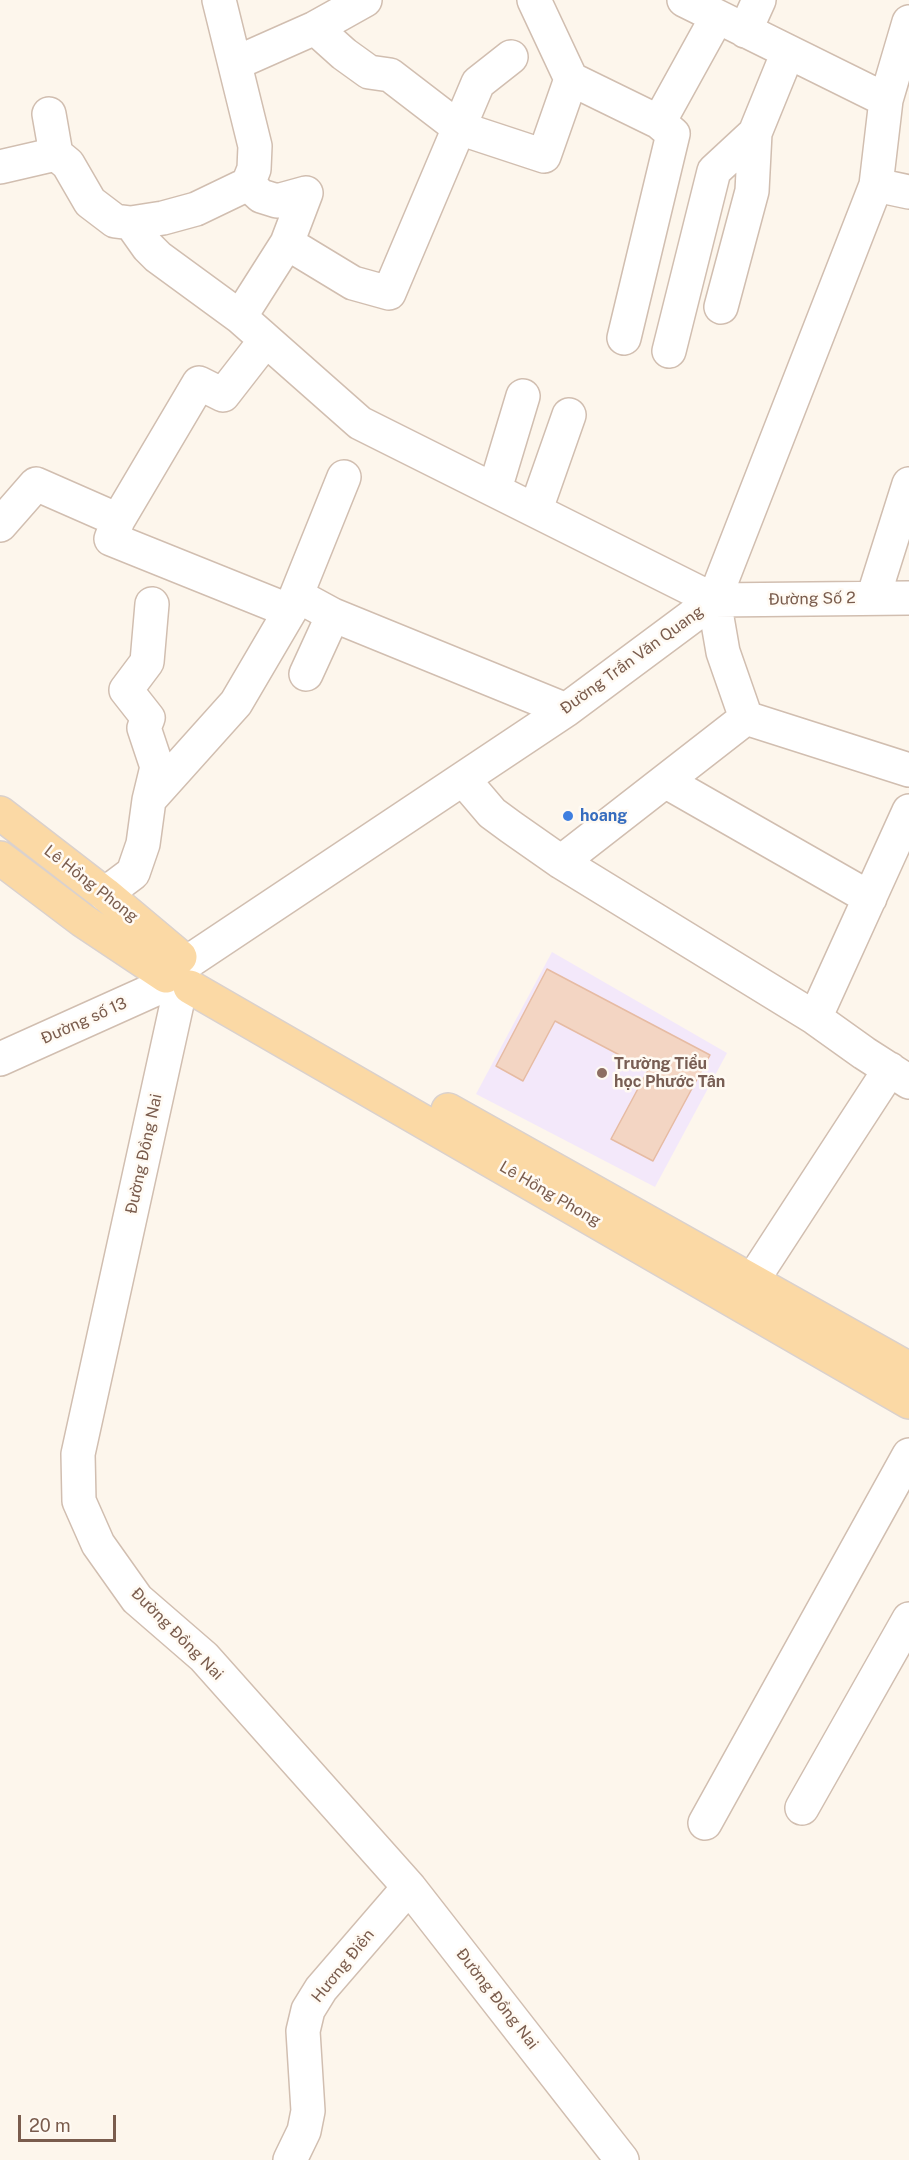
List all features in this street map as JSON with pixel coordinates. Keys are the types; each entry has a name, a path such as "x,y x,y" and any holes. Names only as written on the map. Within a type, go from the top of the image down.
{"main road":[{"name":"Lê Hồng Phong","path":"0,813 105,894 182,974 909,1402"},
{"name":"Lê Hồng Phong","path":"0,858 82,920 752,1281 909,1370"}],"street":[{"path":"49,114 56,154 68,164 90,202 115,221 131,223 163,218 196,209 248,184 254,169 255,146 219,0"},
{"path":"236,63 315,27 365,0"},
{"path":"684,0 886,100"},
{"path":"658,122 731,24 759,0"},
{"path":"539,2 571,79 658,122 673,134 624,338"},
{"name":"Đường Trần Văn Quang","path":"182,974 566,710 714,600 876,185 886,100 909,22"},
{"path":"315,27 344,54 369,72 390,75 459,128 544,156 571,79"},
{"path":"721,307 752,190 755,133 788,52"},
{"path":"287,243 353,284 389,292 478,83 512,57"},
{"path":"669,351 714,171 755,133"},
{"path":"0,167 56,154"},
{"path":"240,317 287,243 306,193 277,201 261,196 248,184"},
{"path":"876,185 909,192"},
{"path":"131,223 153,252 240,317 360,423 714,600 723,652 746,718"},
{"path":"265,341 224,395 199,383 118,520 111,540 333,615 566,710"},
{"path":"495,489 523,396"},
{"path":"536,509 569,415"},
{"path":"149,800 236,703 294,603 344,477"},
{"path":"0,525 36,484 118,520"},
{"path":"873,598 909,484"},
{"name":"Đường Số 2","path":"714,600 909,598"},
{"path":"105,894 133,873 143,844 149,800 157,767 144,728 148,718 126,690 147,662 152,604"},
{"path":"306,674 333,615"},
{"path":"746,718 909,770"},
{"path":"561,862 746,718"},
{"path":"463,779 492,813 561,862 815,1018 887,1068 752,1281"},
{"path":"665,781 870,898"},
{"path":"815,1018 909,811"},
{"name":"Đường số 13","path":"0,1059 182,974"},
{"name":"Đường Đồng Nai","path":"182,974 78,1454 79,1501 98,1544 137,1599 204,1658 409,1887 622,2160"},
{"path":"705,1823 909,1455"},
{"path":"802,1808 909,1619"},
{"name":"Hương Điền","path":"291,2160 304,2131 308,2111 303,2031 309,2010 321,1989 409,1887"}],"shaded area":[{"name":"Trường Tiểu học Phước Tân","path":"552,952 727,1053 655,1187 476,1094"}],"building":[{"path":"547,969 710,1055 653,1161 611,1139 648,1070 555,1021 523,1081 496,1066"}],"place":[{"name":"hoang","path":"568,816"},
{"name":"Trường Tiểu học Phước Tân","path":"602,1073"}]}
